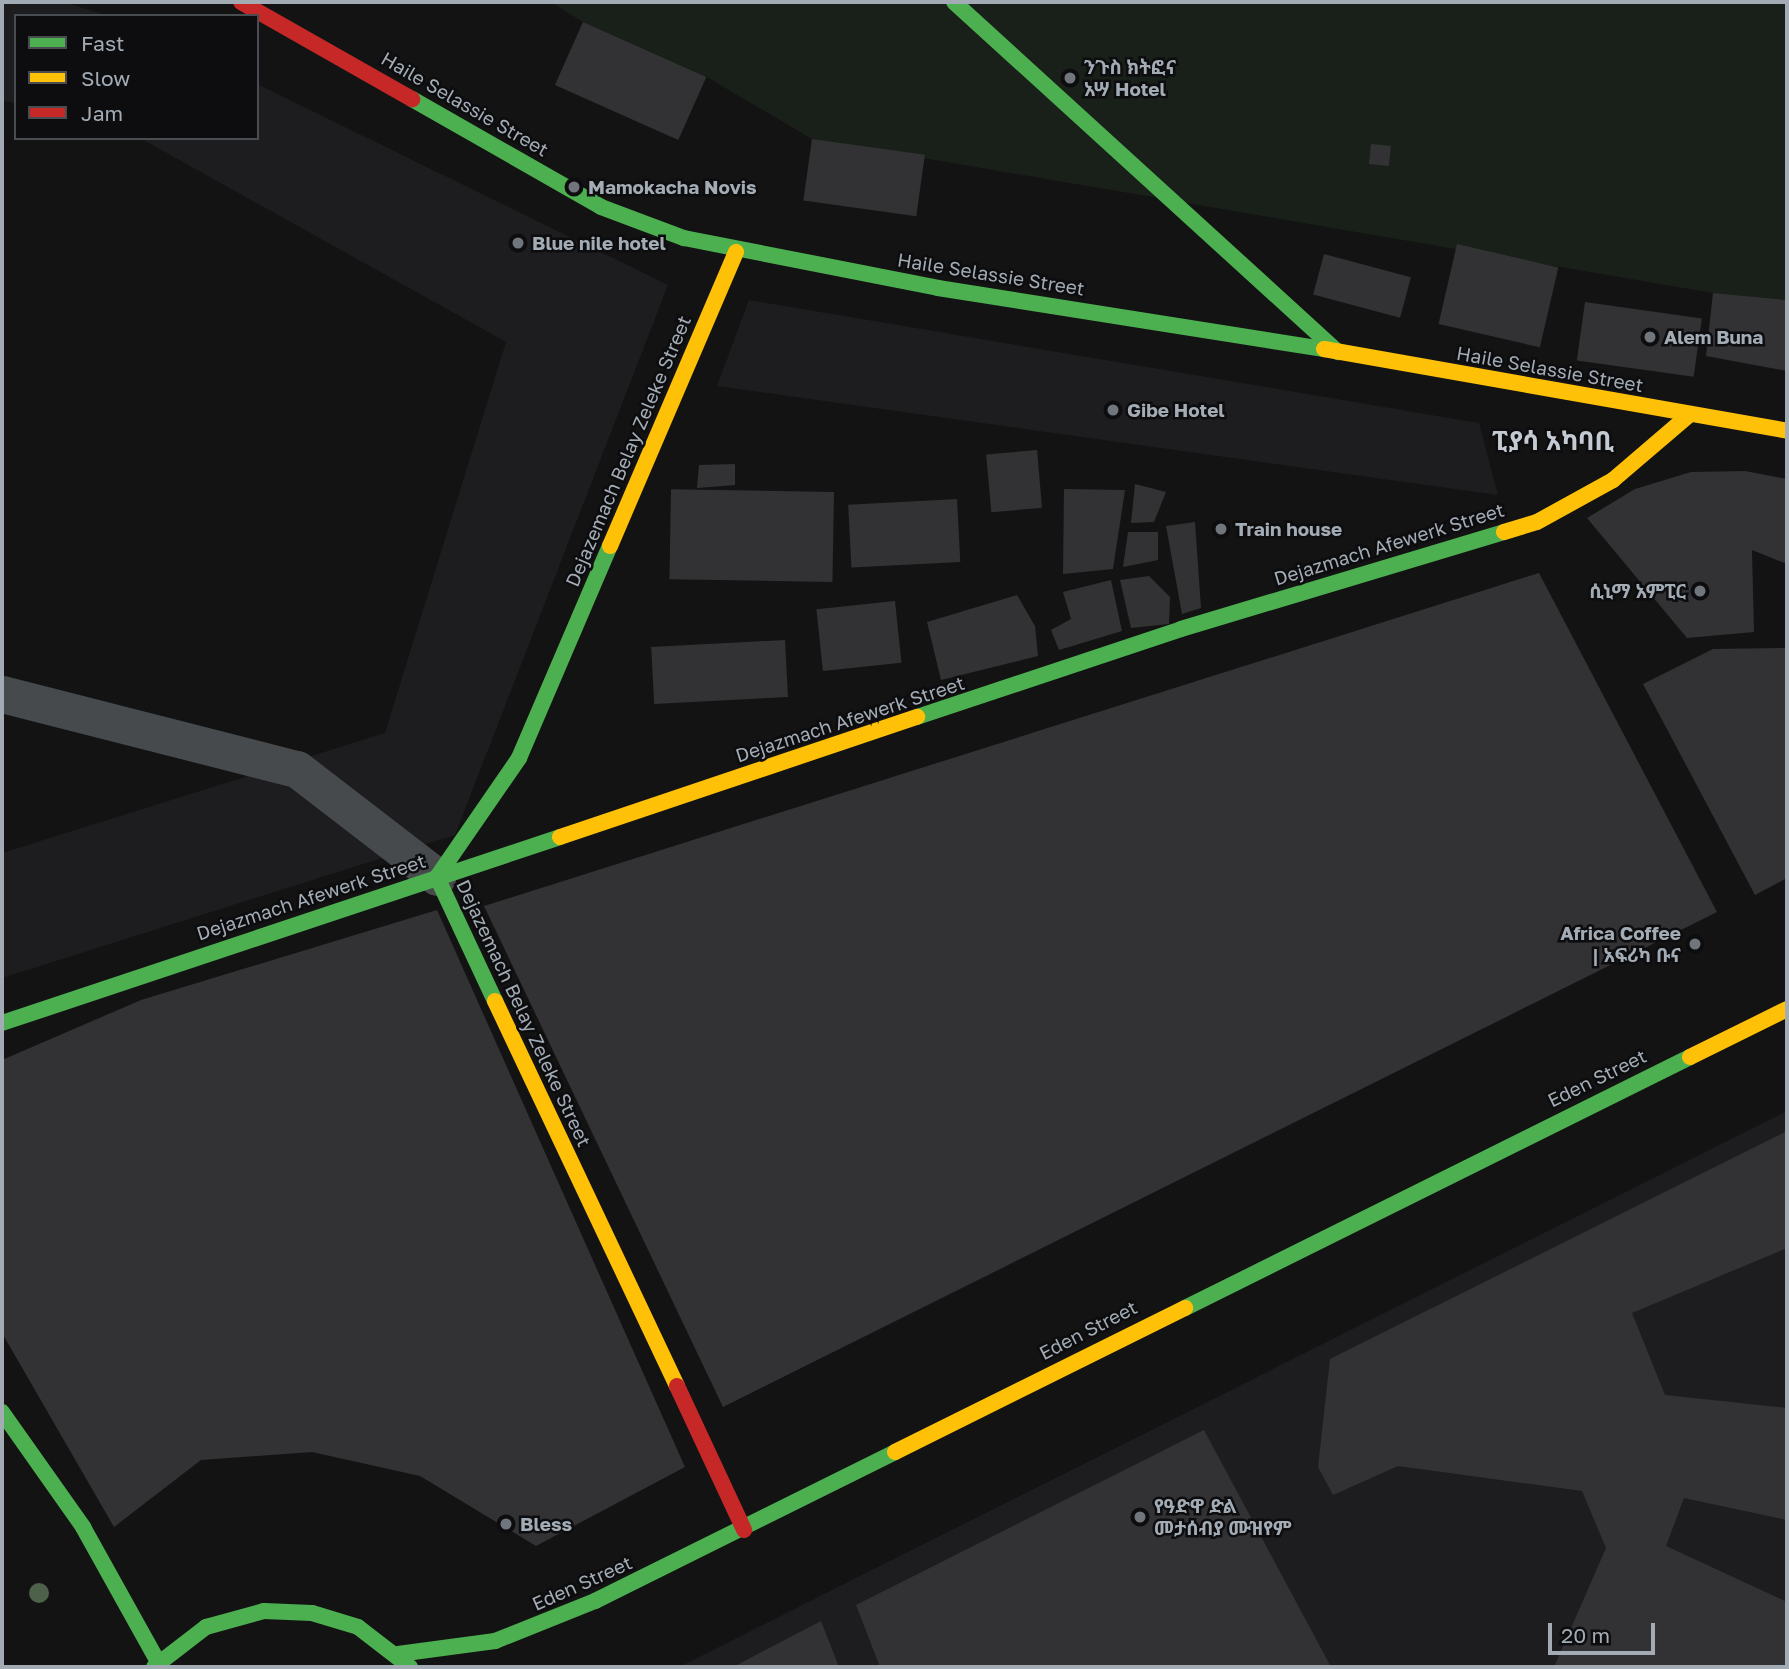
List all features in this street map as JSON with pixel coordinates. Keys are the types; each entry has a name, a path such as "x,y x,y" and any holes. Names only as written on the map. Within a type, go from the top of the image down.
{"main road":[{"name":"Haile Selassie Street","path":"242,2 601,207 736,252 1338,352 1688,416 1787,431"},
{"path":"954,2 1338,352"},
{"name":"Dejazemach Belay Zeleke Street","path":"736,252 519,758 437,877 744,1530"},
{"name":"Dejazmach Afewerk Street","path":"2,1023 1181,629 1537,522 1613,480 1688,416"},
{"name":"Eden Street","path":"398,1654 495,1642 539,1626 744,1530 996,1399 1787,1009"},
{"path":"2,1412 83,1527 156,1665 206,1627 264,1611 312,1613 358,1627 398,1654 410,1667"}],"street":[{"path":"2,694 297,769 437,877"}],"shaded area":[{"path":"2,2 63,2 102,14 14,14 14,103 2,100"},
{"path":"551,2 1787,2 1787,300 1713,293 812,139 707,77 583,22"},
{"path":"259,85 668,285 455,835 2,978 2,853 385,733 506,342 144,140 259,140"},
{"path":"749,300 1479,423 1498,495 717,386"},
{"path":"1787,1111 1787,1667 679,1667"}],"building":[{"path":"583,22 706,77 678,140 555,85"},
{"path":"812,139 925,155 916,216 803,200"},
{"path":"1371,144 1391,146 1389,166 1369,164"},
{"path":"1457,244 1558,267 1540,347 1439,324"},
{"path":"1324,254 1411,277 1400,318 1313,295"},
{"path":"1713,293 1787,300 1787,371 1706,356"},
{"path":"1585,302 1702,318 1694,377 1577,360"},
{"path":"1037,450 1042,508 991,512 986,454"},
{"path":"735,464 735,485 697,488 699,465"},
{"name":"ሲኒማ አምፒር","path":"1745,471 1787,479 1787,564 1752,550 1754,632 1687,638 1587,518 1635,489 1691,472"},
{"path":"1135,484 1166,492 1154,522 1131,523"},
{"path":"671,489 834,492 832,582 669,579"},
{"path":"1064,489 1125,490 1113,569 1063,574"},
{"path":"957,499 960,562 851,568 848,505"},
{"path":"1195,522 1201,608 1182,614 1166,526"},
{"path":"1128,532 1158,532 1158,560 1123,567"},
{"path":"1539,573 1717,912 723,1407 484,906"},
{"path":"1149,576 1170,597 1169,624 1131,628 1120,580"},
{"path":"1111,580 1122,631 1059,650 1051,630 1071,619 1063,592"},
{"path":"1017,595 1035,626 1038,656 941,680 927,622"},
{"path":"895,601 901,663 823,671 816,609"},
{"path":"785,640 788,697 654,704 651,647"},
{"path":"1787,648 1787,878 1755,895 1643,684 1713,649"},
{"path":"437,910 685,1467 536,1546 420,1476 312,1452 201,1460 114,1527 2,1333 2,1060 141,1000"},
{"path":"1787,1131 1787,1248 1632,1313 1665,1395 1787,1408 1787,1520 1684,1498 1666,1546 1787,1602 1787,1667 1554,1667 1606,1548 1582,1491 1398,1466 1333,1495 1318,1467 1330,1359"},
{"name":"የዓድዋ ድል መታሰብያ ሙዝየም","path":"1204,1430 1331,1667 880,1667 856,1605"},
{"path":"821,1621 839,1667 733,1667"}],"traffic: fast":[{"path":"954,2 1338,352"},
{"path":"412,99 601,207 684,238 938,288 1324,349"},
{"path":"917,717 1181,629 1504,532"},
{"path":"495,1001 437,877 519,758 610,546"},
{"path":"2,1023 560,837"},
{"path":"1185,1308 1690,1057"},
{"path":"2,1412 83,1527 158,1662"},
{"path":"398,1654 495,1641 595,1601 895,1452"},
{"path":"154,1667 206,1627 264,1611 312,1613 358,1627 410,1667"}],"traffic: slow":[{"path":"610,546 736,252"},
{"path":"1324,349 1787,431"},
{"path":"1504,532 1537,522 1613,480 1688,416"},
{"path":"560,837 917,717"},
{"path":"495,1001 677,1386"},
{"path":"1690,1057 1787,1009"},
{"path":"895,1452 1185,1308"}],"traffic: jam":[{"path":"241,2 412,99"},
{"path":"677,1386 744,1530"}],"place":[{"name":"ንጉስ ክትፎና አሣ Hotel","path":"1070,78"},
{"name":"Mamokacha Novis","path":"574,187"},
{"name":"Blue nile hotel","path":"518,243"},
{"name":"Alem Buna","path":"1650,337"},
{"name":"Gibe Hotel","path":"1113,410"},
{"name":"Train house","path":"1221,529"},
{"name":"ሲኒማ አምፒር","path":"1700,591"},
{"name":"Africa Coffee | አፍሪካ ቡና","path":"1695,944"},
{"name":"የዓድዋ ድል መታሰብያ ሙዝየም","path":"1140,1517"},
{"name":"Bless","path":"506,1524"}],"district":[{"name":"ፒያሳ አካባቢ","path":"1553,441"}]}
